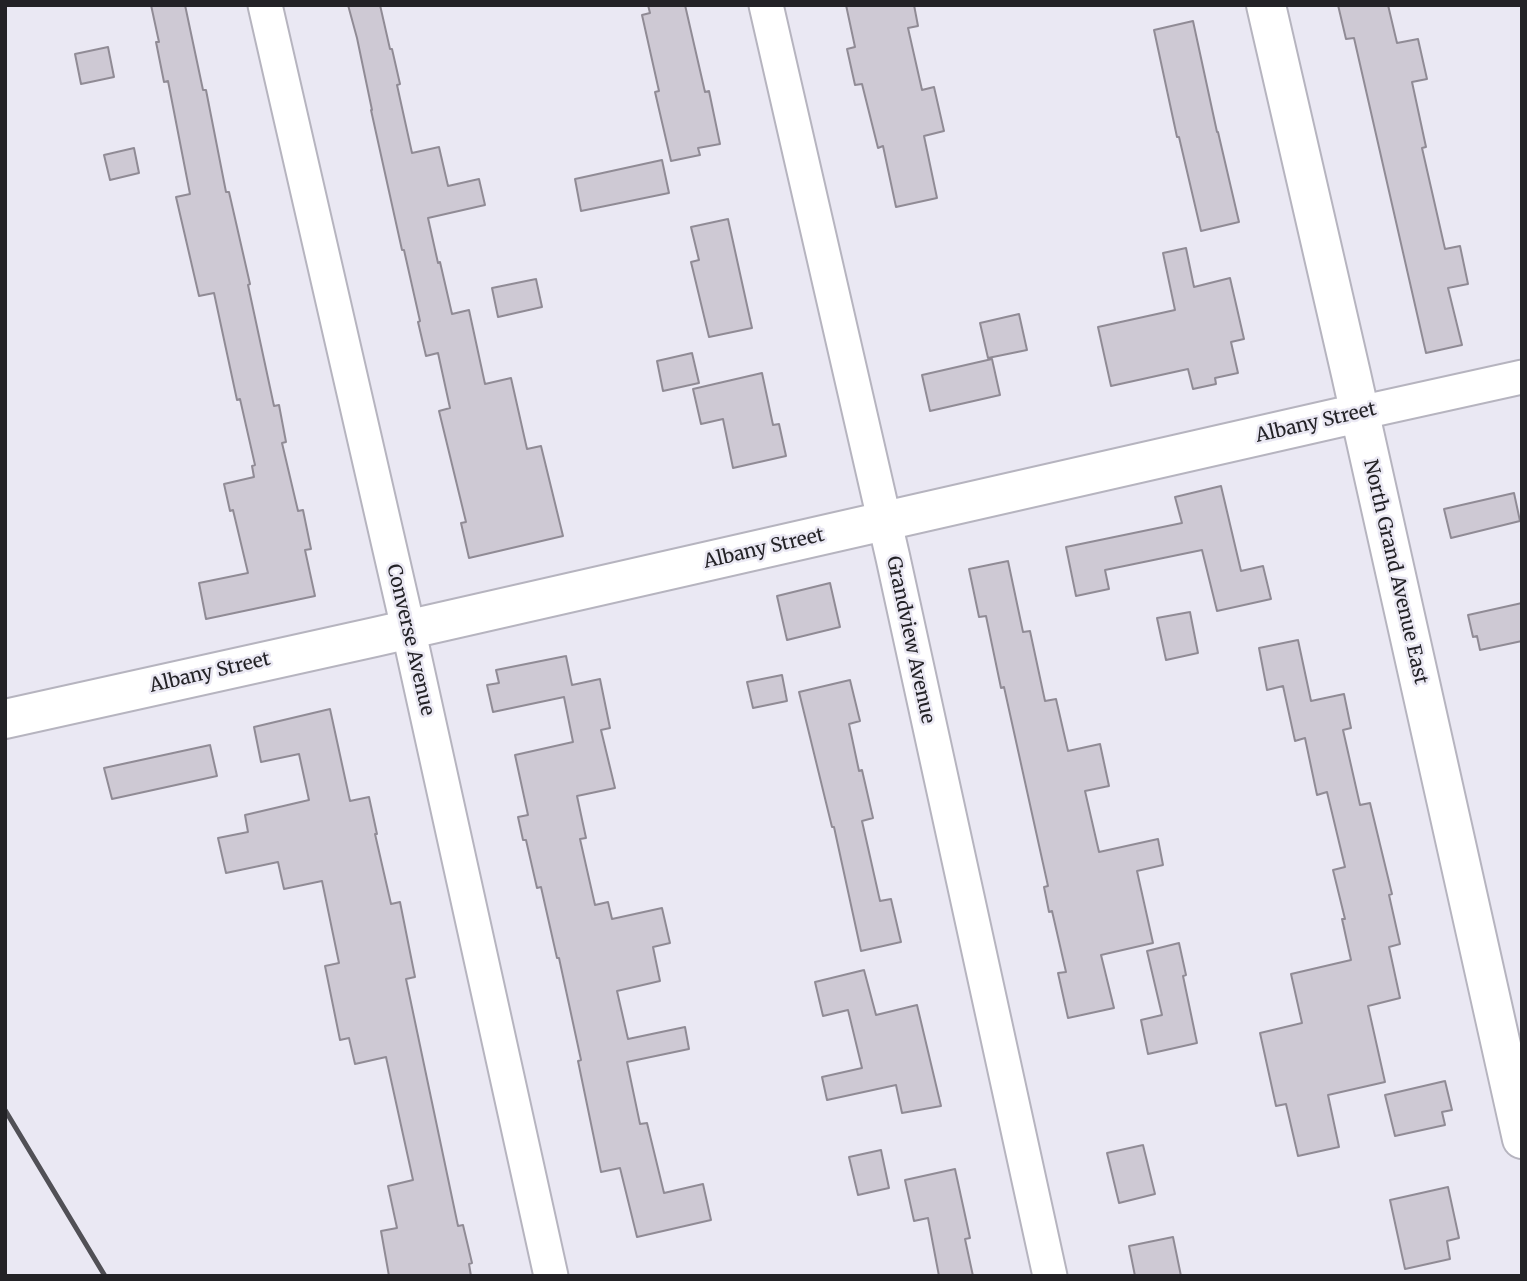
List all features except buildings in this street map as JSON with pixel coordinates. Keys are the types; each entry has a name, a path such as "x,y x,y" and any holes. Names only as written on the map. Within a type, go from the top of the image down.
{"street":[{"name":"Converse Avenue","path":"265,5 408,628 551,1276"},
{"name":"Grandview Avenue","path":"766,5 884,520 1050,1276"},
{"name":"North Grand Avenue East","path":"1266,5 1522,1139"},
{"name":"Albany Street","path":"5,719 1522,377"}],"railway":[{"path":"5,1110 105,1276"}]}
